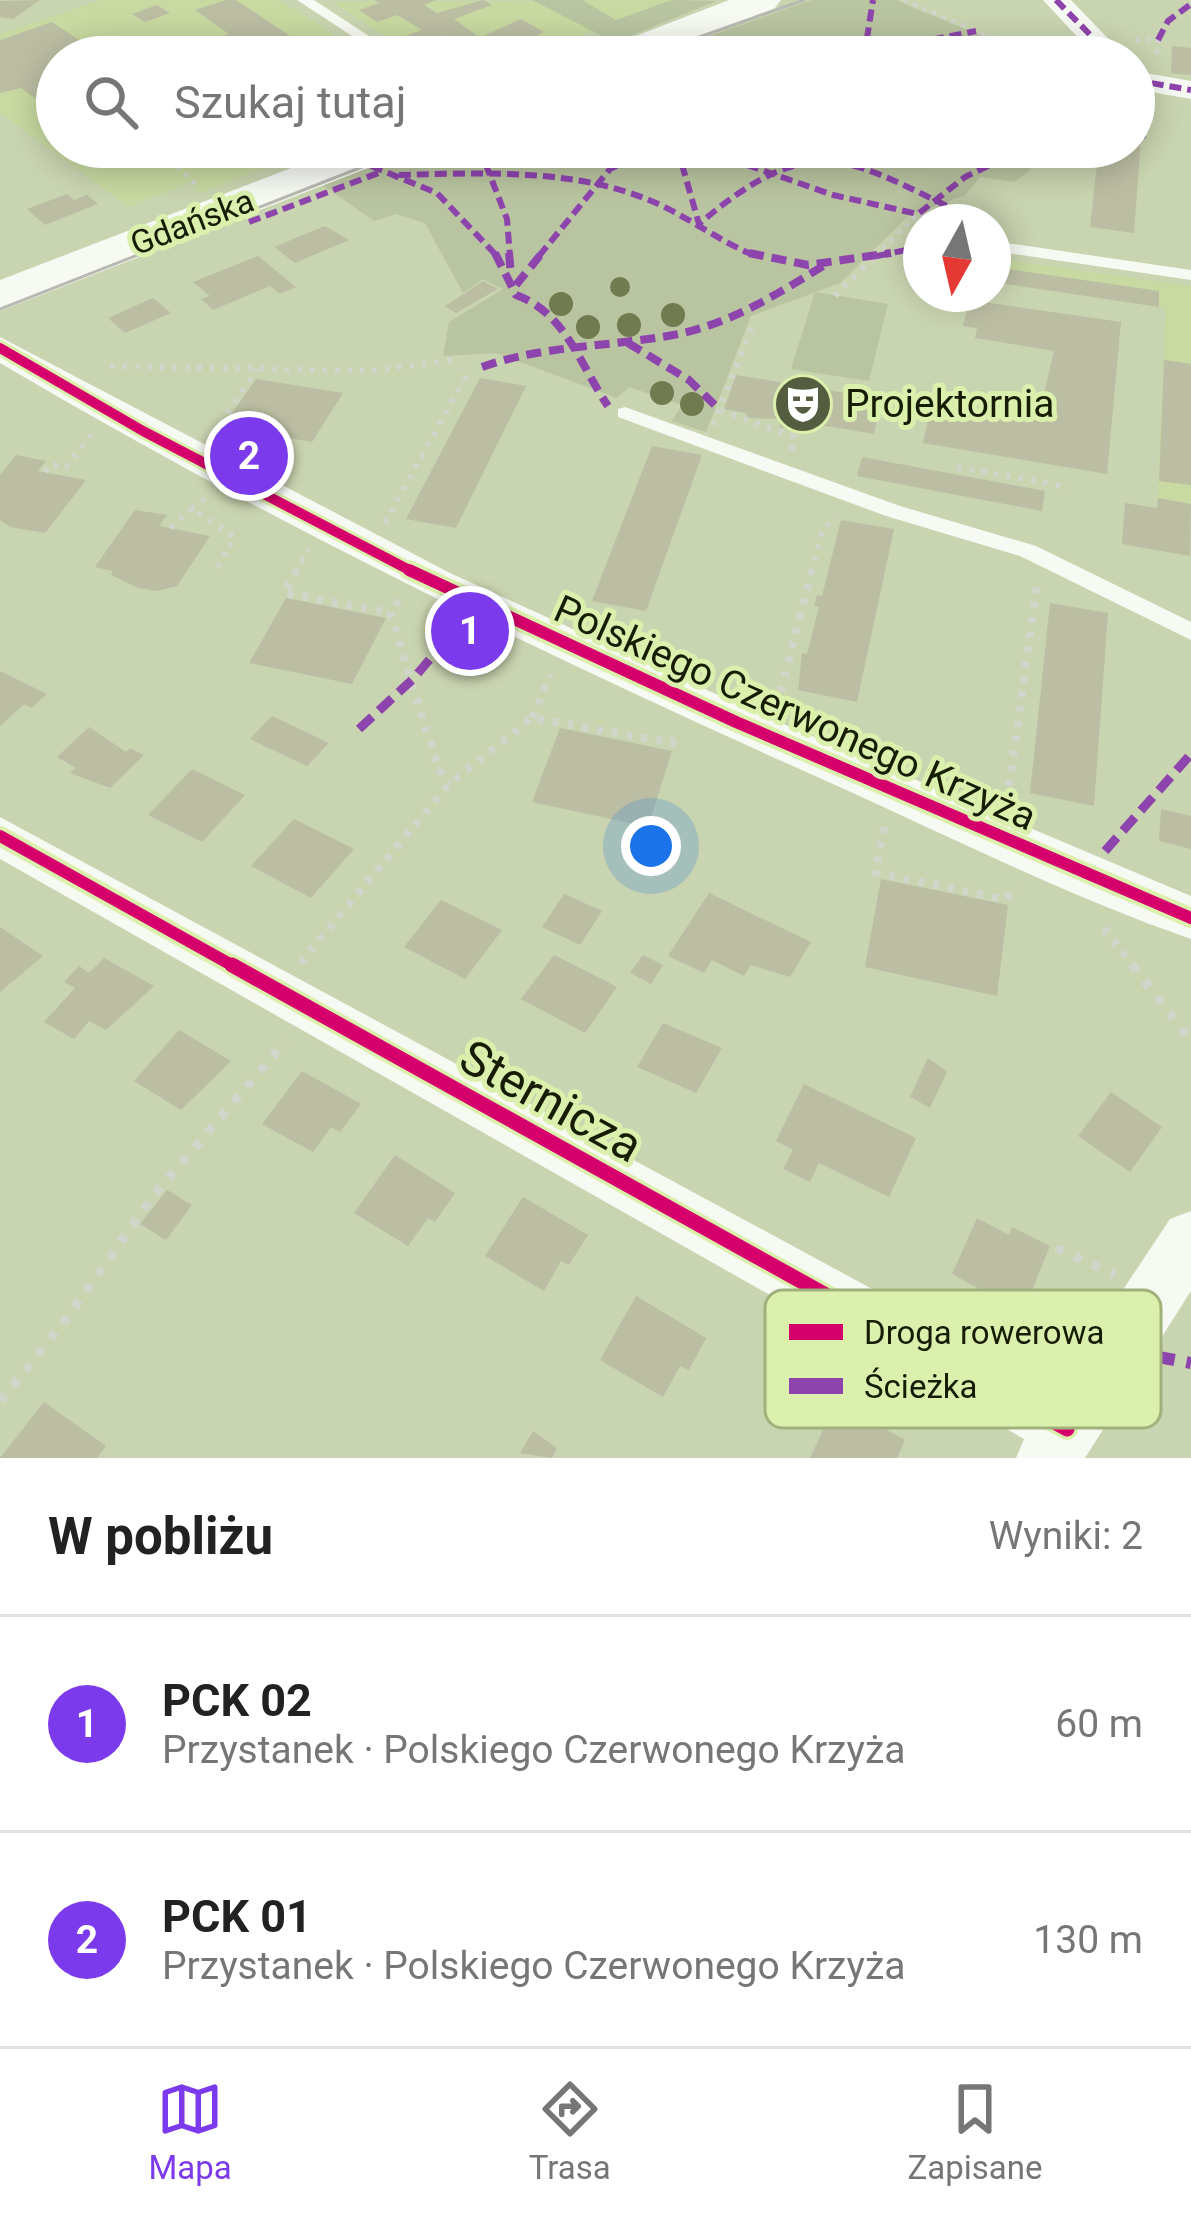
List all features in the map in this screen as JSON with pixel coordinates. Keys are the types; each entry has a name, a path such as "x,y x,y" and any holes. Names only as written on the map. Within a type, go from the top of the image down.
{"street":[{"path":"670,36 762,0"},
{"path":"1056,0 1091,36"},
{"path":"1155,84 1191,90"},
{"name":"Gdańska","path":"0,297 330,168"},
{"name":"Polskiego Czerwonego Krzyża","path":"0,348 357,548 748,728 1191,918"},
{"name":"Sternicza","path":"0,836 288,1008 785,1290"},
{"path":"1158,1290 1191,1239"},
{"name":"Sternicza","path":"1029,1428 1057,1444"}],"lane":[{"path":"304,0 361,36"},
{"path":"1011,249 1191,274"},
{"path":"625,413 893,511 1028,551 1191,632"}],"path":[{"path":"903,0 989,36"},
{"path":"836,296 903,229"},
{"path":"706,443 754,321"},
{"path":"110,366 369,371 461,364 465,378 376,540"},
{"path":"206,446 257,369"},
{"path":"45,472 51,464 66,467 92,434 108,428"},
{"path":"958,466 1069,487"},
{"path":"170,528 174,522 182,523 191,509 217,490"},
{"path":"191,509 235,537 214,574"},
{"path":"773,719 822,531 847,509"},
{"path":"313,542 284,593 390,613"},
{"path":"1005,818 1037,582"},
{"path":"390,613 406,591"},
{"path":"390,613 438,768 449,784"},
{"path":"0,1401 65,1321 449,784 532,718 556,662"},
{"path":"532,718 671,743 691,724"},
{"path":"887,809 876,873 1004,899 1023,888"},
{"path":"1090,910 1191,1041"},
{"path":"1056,1248 1117,1276"}],"shaded area":[{"path":"100,0 279,0 337,36 36,36 36,139 0,113 0,34"},
{"path":"532,0 582,0 616,20 672,0 717,1 629,36 602,36"},
{"path":"679,0 580,36 386,36 332,2"},
{"path":"812,0 896,0 982,36 710,36"},
{"path":"75,168 264,168 198,194 191,182 129,207"},
{"path":"366,168 1032,168 1015,182 980,177 965,195 941,204 903,204 903,221 840,283 751,316 706,432 672,421 682,405 629,387 617,398 496,353 443,356 449,322 503,289 483,279 463,293 425,223 396,214 374,221 323,185"},
{"path":"1011,261 1191,286 1191,514 1157,508 1166,308 1011,285"},
{"path":"815,292 888,304 869,381 791,369"}],"building":[{"path":"40,0 13,19 0,17 0,1"},
{"path":"236,0 290,36 223,36 229,34 195,10"},
{"path":"374,0 436,0 424,5 437,13 483,0 492,5 454,19 478,36 405,36 422,30 397,15 377,22 359,10 379,3"},
{"path":"157,5 170,13 145,22 132,14"},
{"path":"521,19 544,32 536,36 485,35"},
{"path":"52,22 73,36 36,36 36,99 21,88 0,93 0,40"},
{"path":"1172,46 1191,48 1191,75 1171,73"},
{"path":"1097,168 1139,168 1134,233 1090,227"},
{"path":"67,194 74,200 87,195 98,204 45,225 27,209"},
{"path":"325,226 349,240 295,263 274,247"},
{"path":"258,256 296,287 280,294 270,286 213,310 201,299 210,296 193,282"},
{"path":"1011,270 1159,291 1159,307 1011,285"},
{"path":"483,281 498,289 456,313 445,306"},
{"path":"153,298 171,313 125,333 108,318"},
{"path":"1011,306 1121,322 1107,474 923,443 931,406 1038,419 1054,351 975,338 977,328 963,326 966,312 1011,312"},
{"path":"1164,360 1191,364 1191,485 1159,481"},
{"name":"Projektornia","path":"736,375 882,399 874,434 814,424 812,433 779,427 782,419 746,418 747,413 724,409"},
{"path":"480,378 526,386 456,528 406,519"},
{"path":"256,379 343,393 312,442 223,426"},
{"path":"652,446 702,455 646,611 592,601"},
{"path":"16,455 46,461 38,471 86,480 45,533 10,527 0,520 0,475"},
{"path":"862,457 1045,491 1042,511 857,476"},
{"path":"1158,498 1191,504 1190,556 1122,544 1125,503 1157,508"},
{"path":"135,510 167,515 159,526 210,536 177,586 157,591 138,588 111,575 113,571 95,567"},
{"path":"841,520 894,529 857,702 798,690 802,653 807,654 819,607 814,606 817,595 822,596"},
{"path":"286,598 386,618 352,684 249,663"},
{"path":"1050,603 1108,613 1094,806 1030,793"},
{"path":"0,671 47,694 31,708 24,704 0,726"},
{"path":"272,716 329,743 307,766 250,739"},
{"path":"89,727 126,752 130,748 144,755 110,788 70,773 76,768 57,757"},
{"path":"560,728 672,751 648,827 532,802"},
{"path":"192,769 245,795 202,842 148,815"},
{"path":"1161,809 1191,816 1191,849 1159,841"},
{"path":"294,819 354,849 311,898 251,866"},
{"path":"881,879 1008,905 997,996 865,967"},
{"path":"709,893 811,942 790,977 751,965 744,976 712,960 704,973 668,956"},
{"path":"564,894 602,911 580,945 542,927"},
{"path":"441,900 502,930 465,979 404,947"},
{"path":"0,927 43,956 0,992"},
{"path":"554,955 617,987 585,1033 521,999"},
{"path":"643,955 663,965 651,984 630,973"},
{"path":"104,958 154,986 106,1030 89,1021 74,1039 44,1022 75,988 64,982 79,966 89,973"},
{"path":"663,1023 722,1048 696,1093 637,1067"},
{"path":"179,1030 231,1061 181,1110 134,1081"},
{"path":"928,1058 947,1072 930,1108 910,1097"},
{"path":"302,1071 361,1104 340,1132 331,1127 313,1152 262,1124"},
{"path":"804,1084 916,1138 889,1197 819,1163 810,1182 783,1169 793,1150 776,1141"},
{"path":"1111,1092 1162,1127 1130,1172 1078,1136"},
{"path":"395,1155 455,1193 435,1222 428,1218 408,1246 354,1213"},
{"path":"167,1190 192,1205 166,1240 140,1224"},
{"path":"523,1197 588,1235 569,1265 561,1261 544,1291 485,1256"},
{"path":"977,1218 1009,1235 1012,1227 1050,1246 1032,1290 981,1290 952,1274"},
{"path":"636,1296 706,1338 689,1370 680,1366 663,1397 600,1360"},
{"path":"44,1402 106,1446 97,1458 0,1458"},
{"path":"824,1428 883,1428 905,1440 897,1458 810,1458"},
{"path":"533,1431 557,1448 552,1458 520,1453"}],"tram line":[{"path":"702,36 804,0"},
{"path":"0,309 359,168"}],"marked path":[{"path":"867,36 873,0"},
{"path":"1056,0 1091,36"},
{"path":"1158,40 1168,21 1191,4"},
{"path":"950,36 976,31"},
{"path":"1155,84 1191,90"},
{"path":"376,168 426,186 465,218 494,251 516,295 533,301 559,325 608,406"},
{"path":"487,168 507,219 511,275"},
{"path":"516,285 612,168"},
{"path":"683,168 699,224 742,189 779,168"},
{"path":"756,168 833,195 918,214 984,168"},
{"path":"856,168 943,204"},
{"path":"249,222 381,172"},
{"path":"399,175 514,175 598,185 658,203 741,250 785,264 830,264 903,251"},
{"path":"482,367 528,353 694,330 751,308 823,266"},
{"path":"628,343 689,380 720,410"},
{"path":"359,729 413,679 464,619"},
{"path":"1105,851 1191,754"},
{"path":"1161,1357 1191,1363"}],"cycle path":[{"path":"0,348 143,431 436,583 736,722 1191,918"},
{"path":"0,836 817,1290"}],"place":[{"name":"Projektornia","path":"803,404"},
{"name":"PCK 01","path":"249,456"},
{"name":"PCK 02","path":"470,631"}]}
